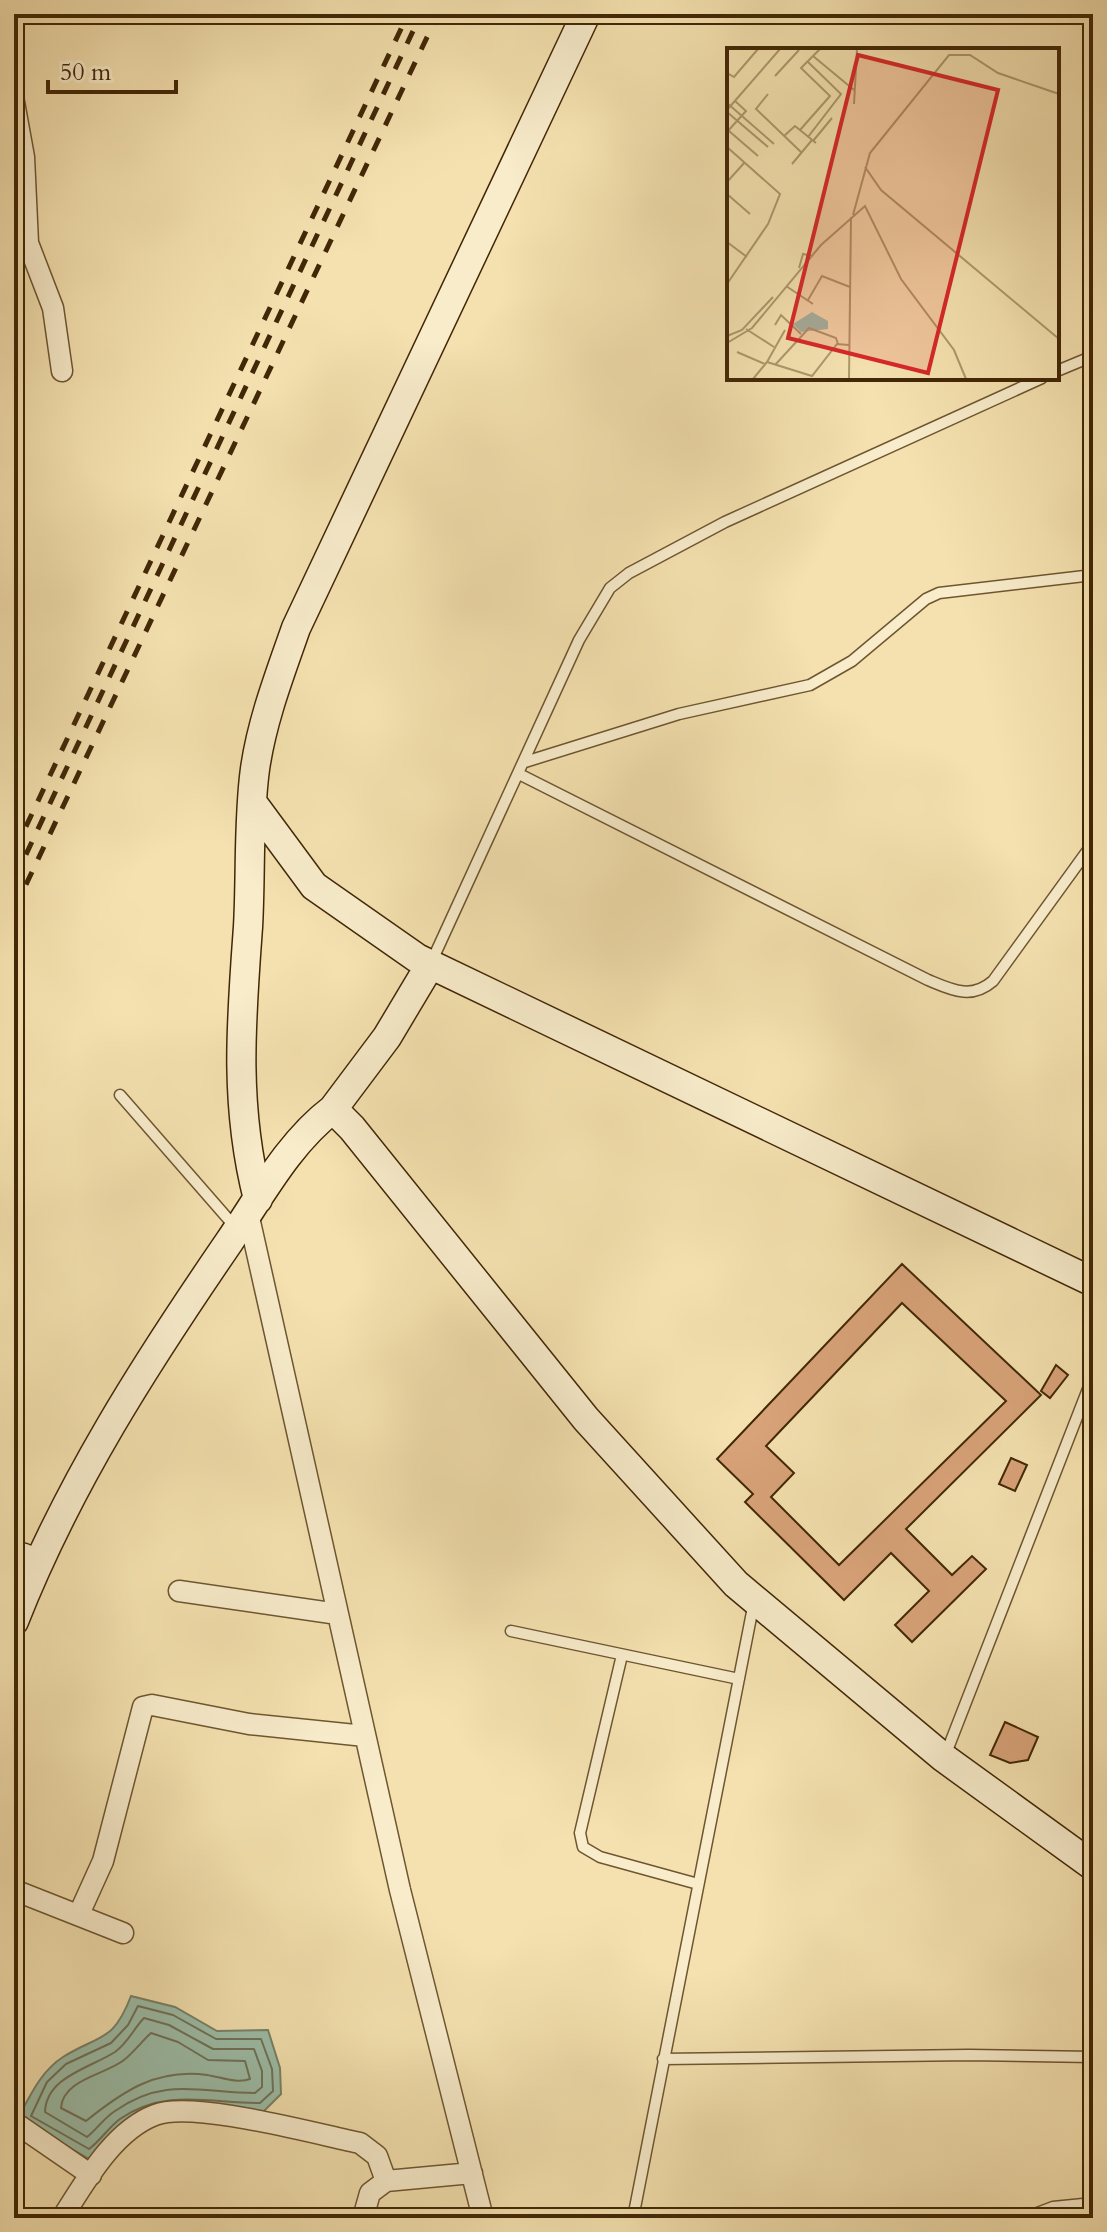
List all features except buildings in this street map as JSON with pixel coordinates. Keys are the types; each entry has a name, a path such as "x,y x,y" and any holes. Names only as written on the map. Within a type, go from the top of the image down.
{"street":[{"path":"483,2218 400,1890 248,1214 247,1149 239,1062 252,863 252,802 256,766 270,705 296,628 586,14"},
{"path":"14,102 24,157 28,243 23,261 53,308 62,371"},
{"path":"252,802 314,886 402,950 1093,1282"},
{"path":"14,1621 24,1564 124,1398 306,1134 333,1109 387,1037 430,965"},
{"path":"333,1109 352,1128 586,1419 669,1513 754,1600 944,1758 1093,1866"},
{"path":"179,1591 338,1614"},
{"path":"79,1914 103,1861 143,1707 152,1705 249,1724 365,1736"},
{"path":"14,1890 123,1933"},
{"path":"62,2218 91,2175 130,2129 153,2115 177,2110 360,2143 377,2156 386,2181"},
{"path":"14,2122 91,2175"},
{"path":"363,2218 370,2193 386,2181 472,2173"}],"lane":[{"path":"1059,370 1093,356"},
{"path":"430,965 595,609 610,588 629,573 725,522 1038,380"},
{"path":"525,762 679,714 823,680 852,661 926,599 939,593 1093,575"},
{"path":"519,774 928,980 962,993 975,993 993,981 1093,843"},
{"path":"120,1095 248,1214"},
{"path":"944,1758 1093,1376"},
{"path":"633,2218 754,1600"},
{"path":"511,1631 739,1679"},
{"path":"622,1655 580,1833 583,1847 600,1857 698,1884"},
{"path":"663,2059 969,2055 1093,2057"},
{"path":"1024,2218 1053,2207 1093,2203"}],"water":[{"path":"131,1996 175,2007 217,2031 268,2030 280,2068 281,2094 264,2111 159,2108 91,2160 18,2118 48,2069 111,2030"}],"railway":[{"path":"14,852 408,14"},
{"path":"14,880 421,14"},
{"path":"14,910 438,14"}]}
